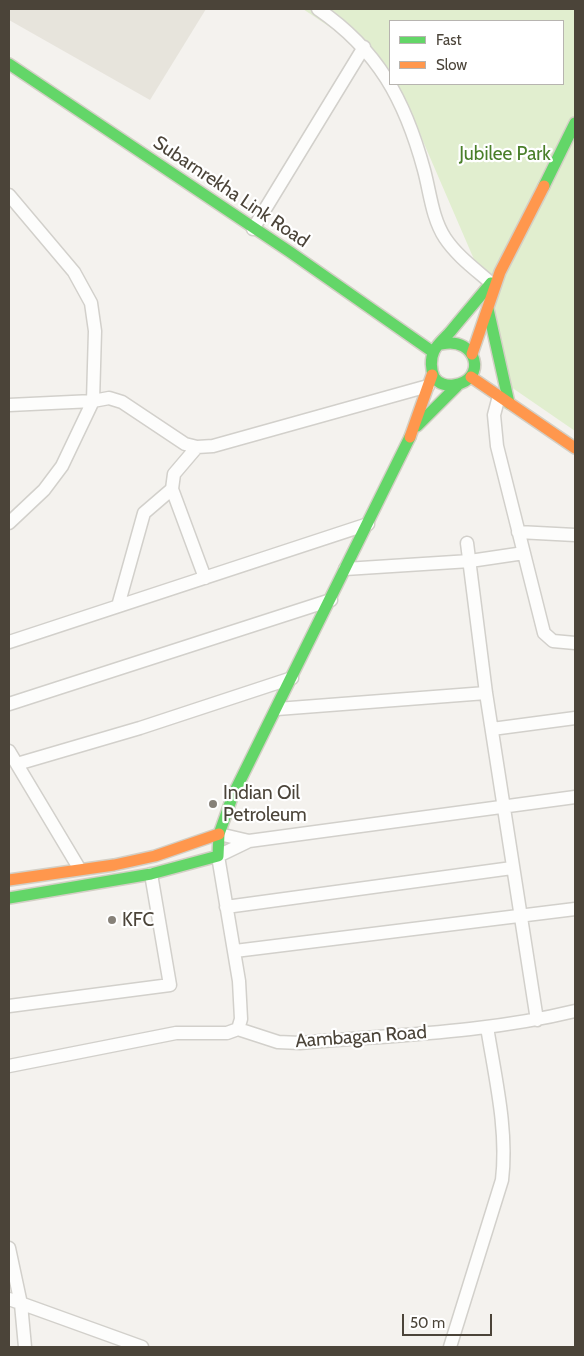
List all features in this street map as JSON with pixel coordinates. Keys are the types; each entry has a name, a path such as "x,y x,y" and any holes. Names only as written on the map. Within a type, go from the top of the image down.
{"main road":[{"name":"Subarnrekha Link Road","path":"9,64 253,229 437,348"},
{"path":"472,354 500,272 575,123"},
{"path":"9,898 151,874 218,856 219,834 233,796 277,710 414,428 430,380 430,363 437,348 500,272"},
{"path":"488,308 504,399"},
{"path":"430,380 447,386 457,386 465,383 471,377 475,365 472,354 464,345 453,341 437,348"},
{"path":"471,377 575,448"},
{"path":"414,428 457,386"},
{"path":"9,880 155,856 219,834"}],"street":[{"path":"318,9 338,23 364,47 389,84"},
{"path":"253,229 364,47"},
{"path":"389,85 410,121 435,216 446,238 463,258 491,283"},
{"path":"9,195 74,272 91,304 95,332 93,401 62,466 44,490 9,523"},
{"path":"9,405 93,401 109,398 122,402 185,444 197,448 213,446 430,380"},
{"path":"504,399 494,415 495,431 518,532 544,632 553,641 575,643"},
{"path":"197,448 174,474 172,489 205,578"},
{"path":"118,606 144,513 172,489"},
{"path":"9,642 368,524"},
{"path":"518,532 575,535"},
{"path":"467,543 502,805 537,1020"},
{"path":"345,569 470,560 524,553"},
{"path":"9,704 331,600"},
{"path":"17,764 140,728 292,678"},
{"path":"277,710 486,693"},
{"path":"492,729 575,718"},
{"path":"9,751 79,868"},
{"path":"9,1066 176,1033 227,1033 238,1029 241,1019 241,1006 218,856 249,841 502,805 575,797"},
{"path":"219,834 249,841"},
{"path":"226,907 512,868"},
{"path":"9,1006 170,985 151,874"},
{"path":"234,951 520,914 575,909"},
{"name":"Aambagan Road","path":"238,1029 278,1042 300,1043 487,1027 537,1020 575,1011"},
{"path":"450,1347 502,1180 505,1159 503,1129 487,1027"},
{"path":"9,1248 15,1302 25,1347"},
{"path":"15,1302 142,1347"}],"shaded area":[{"path":"9,9 206,9 150,100 9,20"}],"green space":[{"name":"Jubilee Park","path":"303,9 575,9 575,431 498,378 479,271 416,125 390,85 564,85 564,20 389,20 389,83 384,75 352,42"}],"traffic: fast":[{"path":"9,64 290,252 433,352"},
{"path":"544,186 575,123"},
{"path":"442,344 454,343 463,346 470,352 474,360 474,368 471,375 465,381 454,385 443,384 434,377 431,361 435,348 491,283"},
{"path":"488,309 509,403"},
{"path":"417,426 457,386"},
{"path":"9,898 151,874 218,856 219,834 233,795 410,437"}],"traffic: slow":[{"path":"472,354 500,272 544,186"},
{"path":"410,437 432,375"},
{"path":"471,377 575,448"},
{"path":"9,880 114,865 155,856 219,834"}],"place":[{"name":"Indian Oil Petroleum","path":"213,804"},
{"name":"KFC","path":"112,920"}]}
